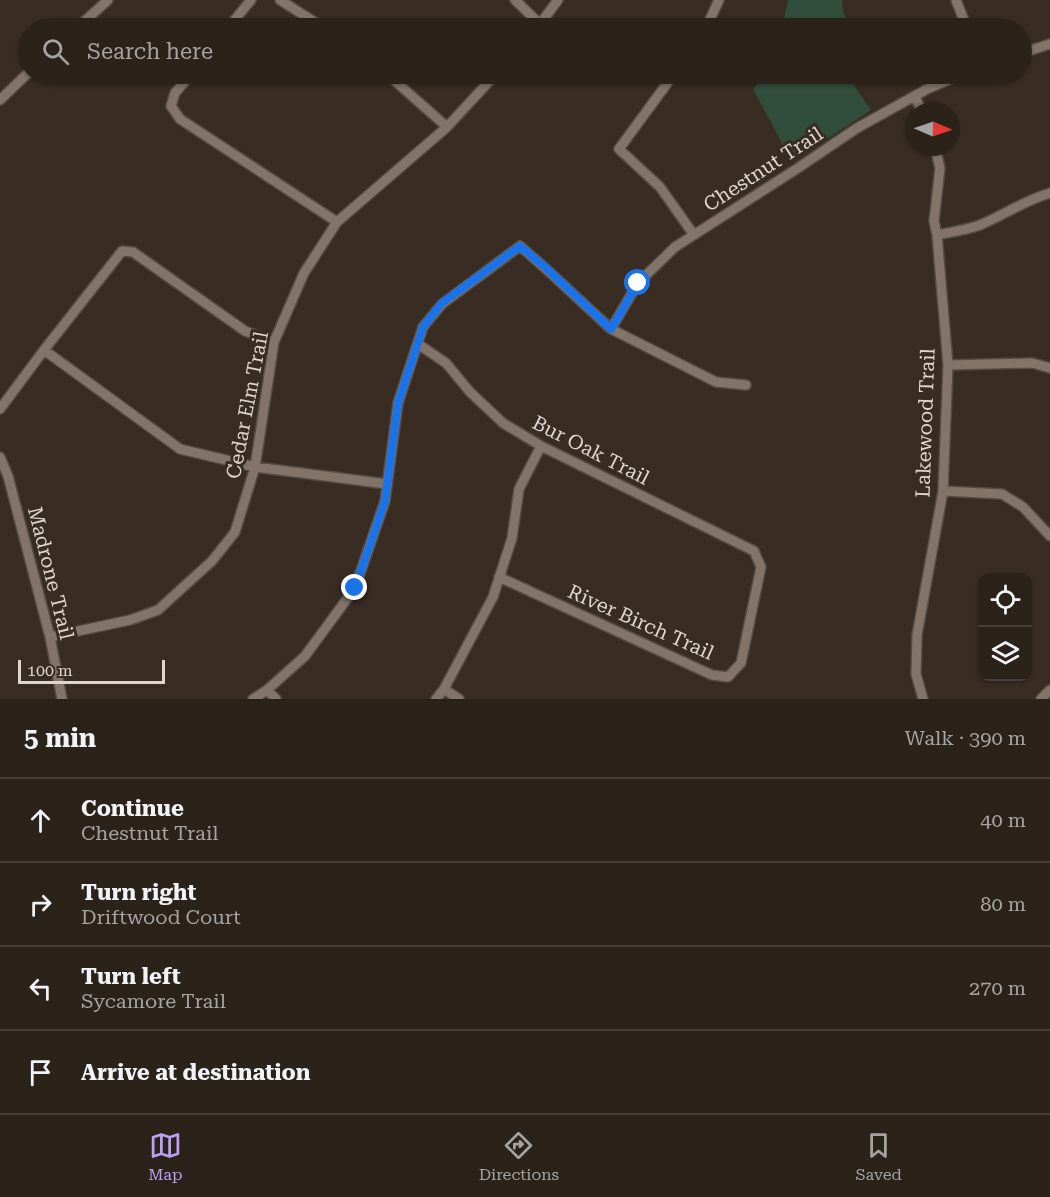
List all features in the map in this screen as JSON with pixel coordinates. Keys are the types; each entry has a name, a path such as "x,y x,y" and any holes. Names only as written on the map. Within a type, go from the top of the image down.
{"street":[{"path":"88,18 108,0"},
{"path":"236,18 251,0"},
{"path":"280,0 308,18"},
{"path":"515,0 531,18"},
{"path":"545,18 558,0"},
{"path":"711,18 719,0"},
{"path":"956,0 963,18"},
{"path":"1032,50 1050,44"},
{"path":"0,100 18,83"},
{"path":"183,84 175,93 171,106 180,119 336,222"},
{"path":"398,84 447,127"},
{"name":"Cedar Elm Trail","path":"50,637 130,620 158,610 212,561 234,532 255,467 274,342 304,273 336,222 447,127 487,84"},
{"path":"667,84 619,149 660,187 694,235"},
{"name":"Chestnut Trail","path":"611,329 638,283 675,247 857,128 939,84"},
{"path":"915,96 918,102"},
{"name":"Lakewood Trail","path":"923,699 916,674 917,635 943,491 948,366 938,235 934,221 940,168 937,156"},
{"path":"938,235 980,225 1036,197 1050,193"},
{"path":"253,699 267,690 305,656 355,588 385,501 398,403 423,327 442,303 520,246 611,329 716,382 746,385"},
{"path":"0,409 122,251 133,252 245,331 274,342"},
{"name":"Bur Oak Trail","path":"418,344 446,363 470,392 503,423 541,446 754,551 761,567"},
{"path":"44,350 180,449 255,467 387,484"},
{"path":"948,366 1032,363 1050,368"},
{"path":"436,699 444,689 493,597 512,538 519,489 541,446"},
{"name":"Madrone Trail","path":"0,457 8,476 50,637 62,699"},
{"path":"943,491 1002,494 1023,507 1050,536"},
{"name":"River Birch Trail","path":"499,577 712,675 728,677 741,663 761,567"},
{"path":"444,689 459,699"},
{"path":"267,690 276,699"},
{"path":"1041,699 1050,690"}],"green space":[{"path":"788,0 843,0 843,11 847,18 784,18"},
{"path":"757,84 853,84 871,110 792,162 753,89"}],"route":[{"path":"355,588 385,501 398,403 423,327 442,303 520,246 611,329 638,283"}]}
